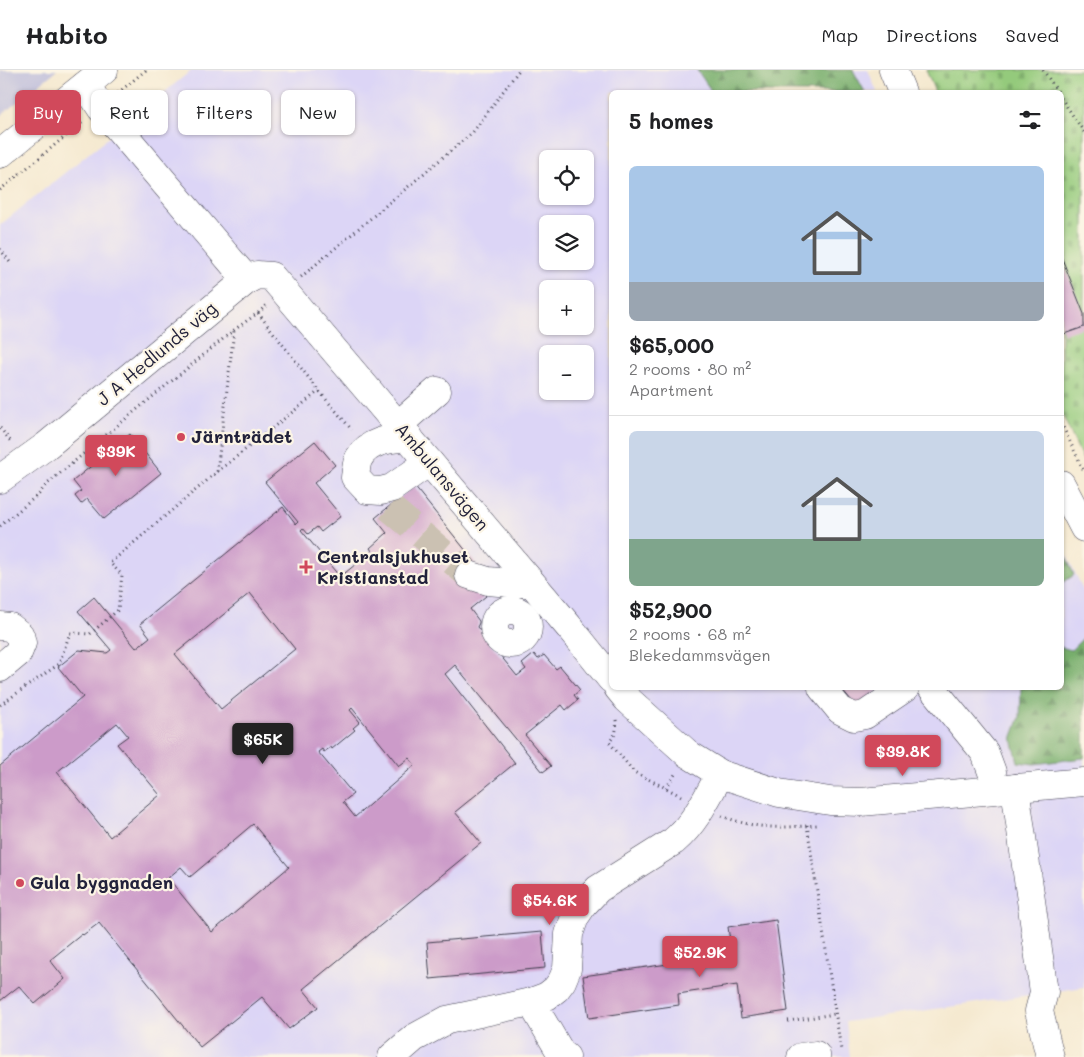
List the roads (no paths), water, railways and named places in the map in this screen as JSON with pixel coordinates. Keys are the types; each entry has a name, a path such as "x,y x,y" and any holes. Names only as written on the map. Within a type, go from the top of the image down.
{"street":[{"path":"893,70 901,90"},
{"path":"0,154 95,77"},
{"name":"Ambulansvägen","path":"95,77 100,108 259,278 284,291 429,462 520,583 574,633 609,677"},
{"name":"J A Hedlunds väg","path":"0,479 46,446 259,278"},
{"path":"389,507 367,490 356,478 358,459 367,448 403,431 436,391"},
{"path":"367,490 381,491 392,488 429,462"},
{"path":"1064,490 1084,528"},
{"path":"469,575 488,581 520,583 516,610 504,612 495,622 494,628 500,641 506,644 513,644 574,633"},
{"path":"0,626 10,627 20,636 22,643 18,653 0,668"},
{"path":"620,690 627,699 688,754 720,774 779,793 830,802 861,802 1084,782"},
{"path":"824,690 840,710 854,717 865,715 902,690"},
{"path":"934,690 985,753 992,772"},
{"path":"392,1057 414,1038 448,1020 531,1002 547,996 556,989 562,981 566,969 569,934 575,917 583,905 598,890 674,841 685,831 702,808 720,774"},
{"path":"1015,788 1044,992 1039,1010 1050,1057"},
{"path":"531,1002 561,1053 566,1057"}],"tunnel":[{"path":"389,507 469,575"}],"place":[{"name":"Järnträdet","path":"181,437"},
{"name":"Centralsjukhuset Kristianstad","path":"306,567"},
{"name":"Gula byggnaden","path":"20,883"}]}
